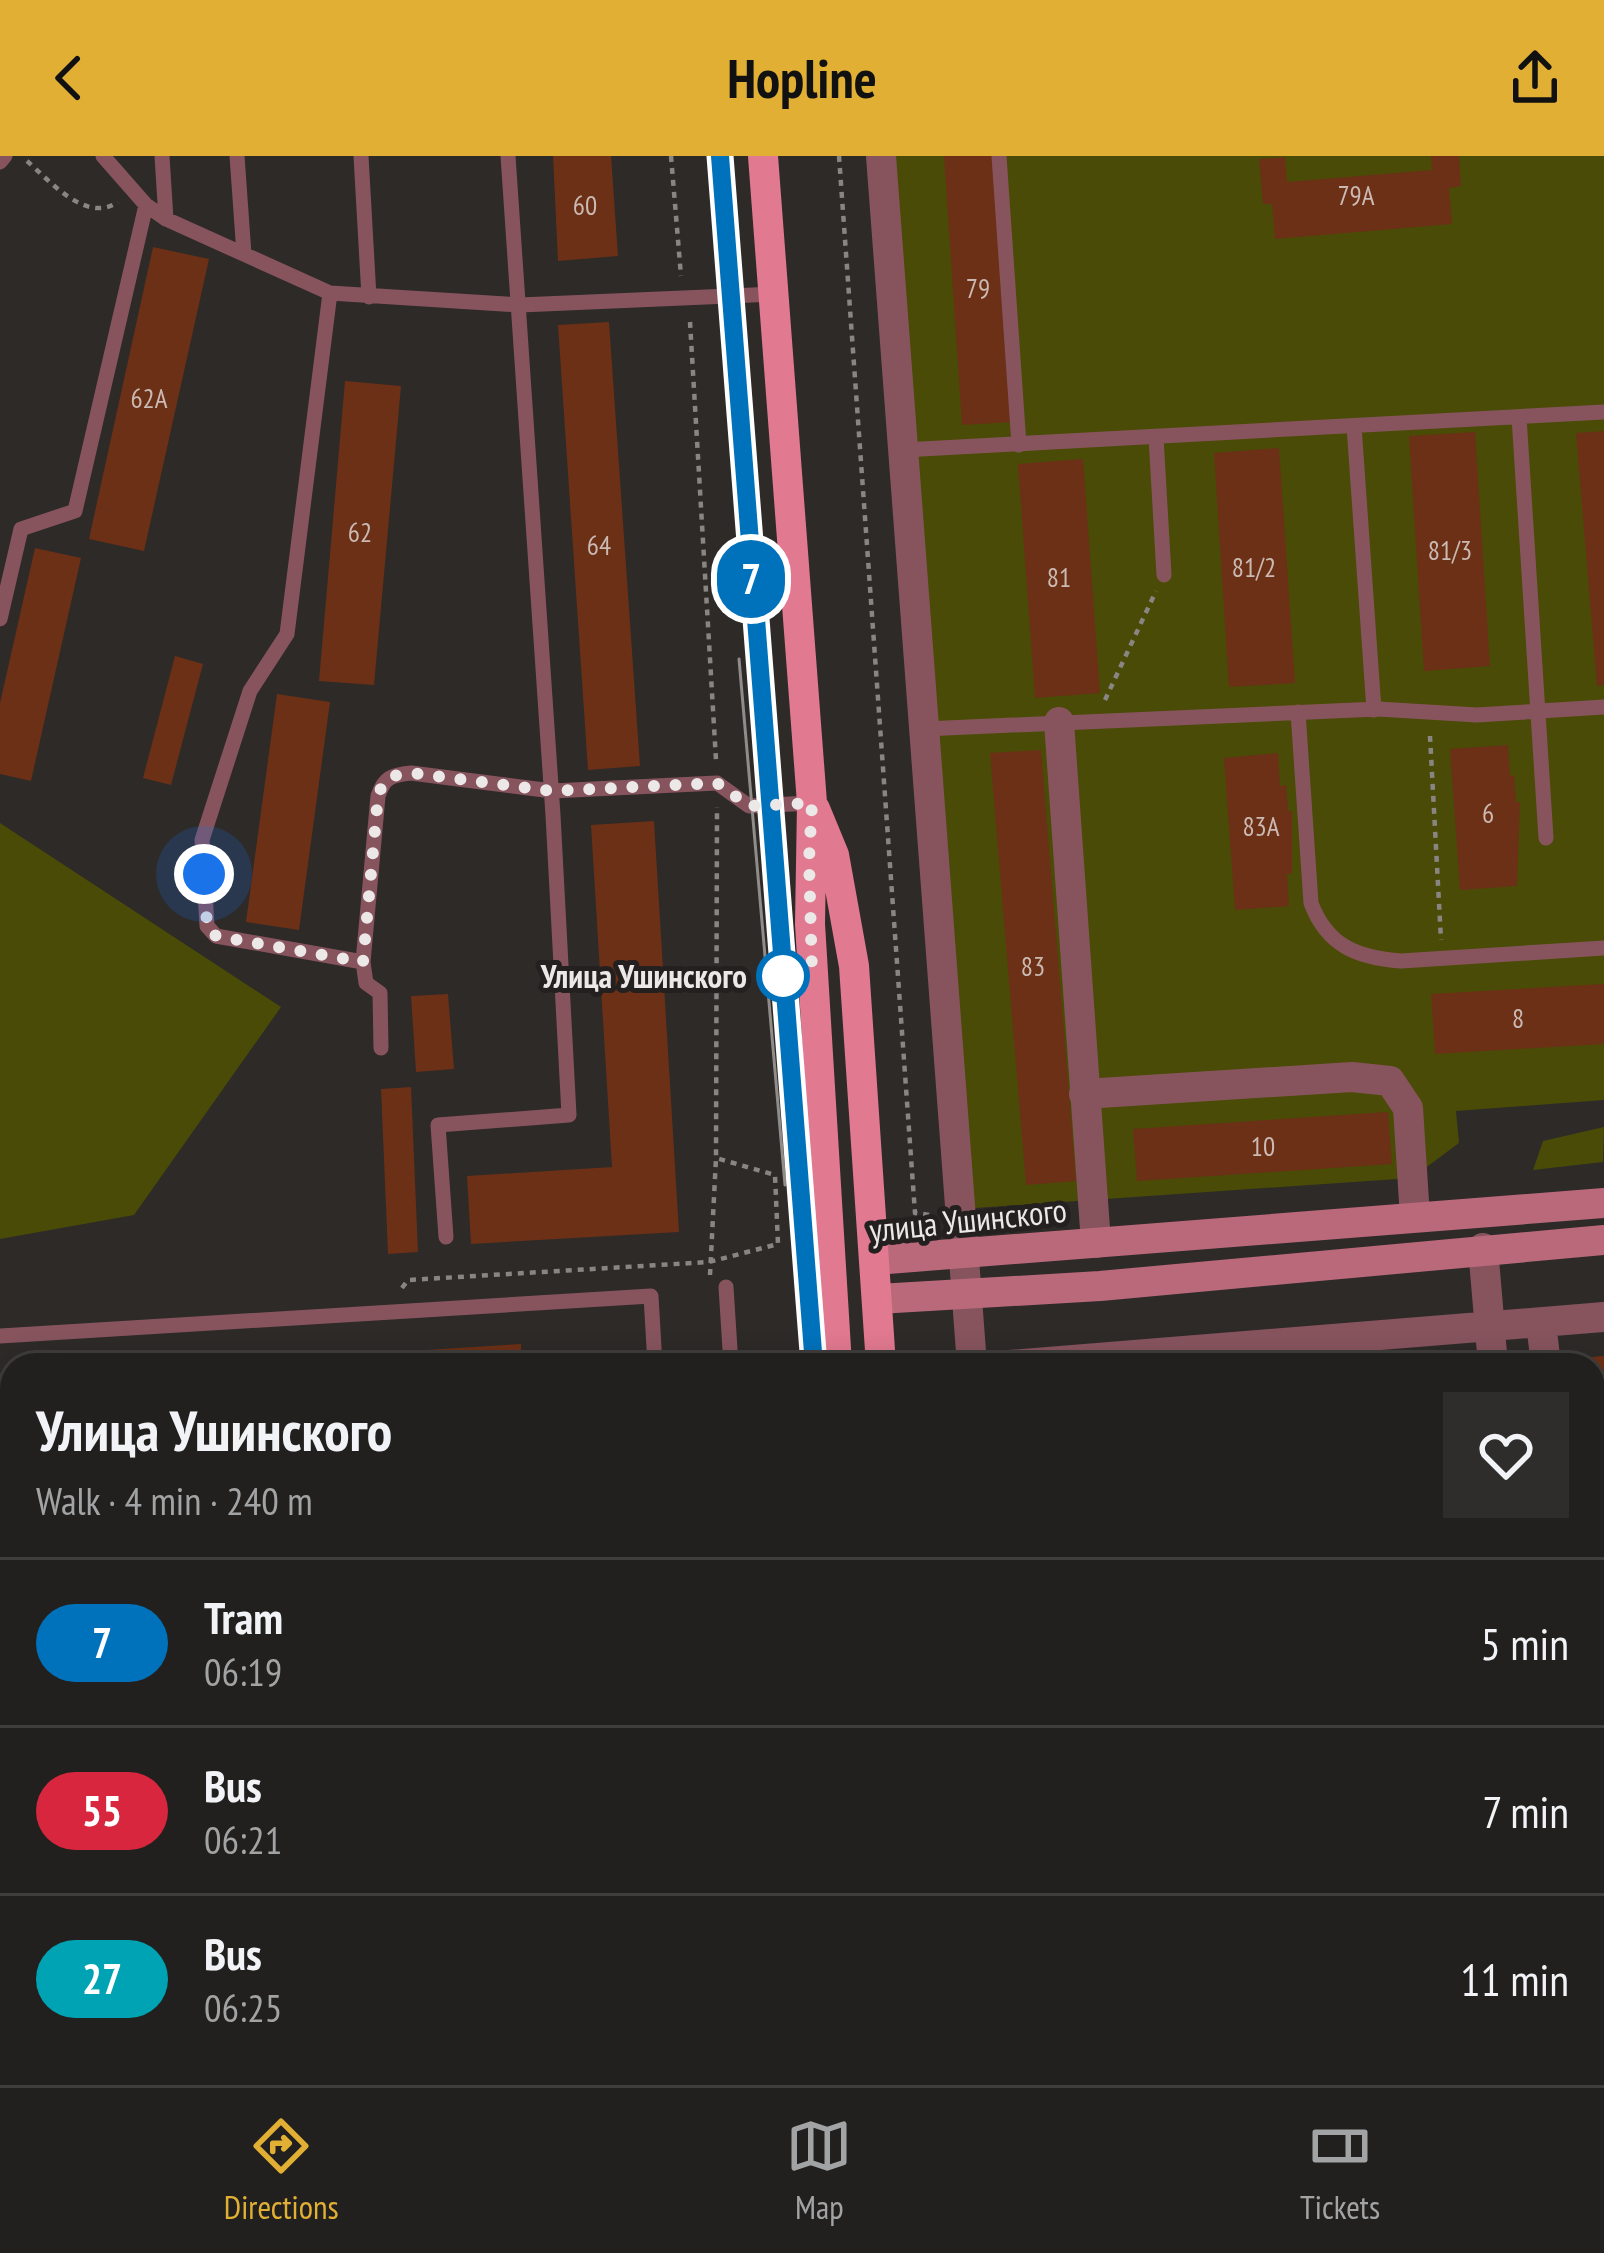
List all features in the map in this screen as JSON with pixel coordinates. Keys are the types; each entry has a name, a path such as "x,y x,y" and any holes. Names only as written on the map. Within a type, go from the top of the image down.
{"main road":[{"path":"763,156 812,803 810,924 836,1353"},
{"path":"812,803 834,855 847,909 880,1353"},
{"name":"улица Ушинского","path":"832,1280 874,1260 1604,1203"},
{"path":"1480,1213 1483,1248"},
{"name":"улица Ушинского","path":"832,1280 878,1299 1604,1240"}],"street":[{"path":"881,156 970,1353"},
{"path":"1060,722 1096,1243"},
{"path":"1084,1094 1352,1077 1390,1081 1408,1108 1415,1217"},
{"path":"1483,1248 1492,1353"},
{"path":"1196,1353 1604,1317"},
{"path":"1541,1323 1545,1353"}],"lane":[{"path":"103,156 146,205 166,219 330,293 520,305 772,294"},
{"path":"162,156 166,219"},
{"path":"237,156 244,254"},
{"path":"361,156 369,297"},
{"path":"446,1237 438,1125 569,1115 552,791 508,156"},
{"path":"999,156 1019,446"},
{"path":"0,619 22,529 75,511 146,205"},
{"path":"330,293 287,634 250,691 202,840 205,909 207,926 216,936 363,962"},
{"path":"903,450 1604,412"},
{"path":"1519,417 1546,838"},
{"path":"1354,426 1374,710"},
{"path":"1156,437 1164,575"},
{"path":"924,729 1374,710 1477,715 1604,706"},
{"path":"1298,712 1311,904 1319,924 1341,947 1371,959 1604,948"},
{"path":"381,1048 380,993 366,983 363,962 382,783 393,775 411,773 552,791 717,783 749,806 812,803"},
{"path":"726,1287 730,1353"},
{"path":"0,1336 651,1295 655,1353"}],"path":[{"path":"671,156 679,271 688,296 717,783 716,1158 709,1262"},
{"path":"839,156 915,1213"},
{"path":"25,159 90,208 112,207 133,190"},
{"path":"1095,722 1164,575"},
{"path":"1428,712 1442,958"},
{"path":"384,1312 408,1280 709,1262 778,1244 775,1175 716,1158"}],"shaded area":[{"path":"881,156 1604,156 1604,1100 1456,1111 1459,1143 1412,1178 961,1209"},
{"path":"0,823 281,1007 134,1215 0,1239"},
{"path":"1604,1127 1603,1162 1533,1170 1543,1141"}],"building":[{"path":"553,156 611,156 618,256 558,261"},
{"path":"944,156 994,156 1012,422 962,425"},
{"path":"1431,156 1459,156 1461,186 1449,188 1452,224 1275,239 1272,204 1263,204 1259,159 1285,157 1287,182 1432,170"},
{"path":"153,247 209,259 144,551 89,539"},
{"path":"609,322 640,766 588,770 558,325"},
{"path":"345,381 401,386 374,685 319,681"},
{"path":"1604,431 1604,685 1597,686 1576,433"},
{"path":"1475,432 1490,666 1424,671 1409,436"},
{"path":"1279,448 1295,683 1229,687 1214,453"},
{"path":"1083,459 1100,693 1035,698 1018,464"},
{"path":"35,548 81,558 31,781 0,774 0,703"},
{"path":"175,656 203,664 171,785 143,778"},
{"path":"277,694 330,702 299,930 246,922"},
{"path":"1508,745 1510,776 1514,775 1516,802 1520,802 1517,886 1460,890 1450,749"},
{"path":"1041,750 1076,1181 1026,1185 990,753"},
{"path":"1278,753 1280,786 1286,785 1288,811 1292,811 1289,906 1235,910 1224,758"},
{"path":"654,821 679,1232 471,1244 467,1176 612,1167 591,825"},
{"path":"1604,984 1604,1044 1435,1054 1431,994"},
{"path":"448,994 454,1069 416,1072 411,996"},
{"path":"411,1087 418,1252 388,1254 381,1089"},
{"path":"1388,1112 1392,1164 1137,1181 1133,1129"},
{"path":"521,1344 521,1353 378,1353"}],"tram line":[{"path":"720,156 813,1353"},
{"name":"7","path":"720,156 813,1353"},
{"path":"739,659 785,1185"}],"place":[{"name":"Улица Ушинского","path":"783,976"}],"route":[{"path":"204,874 207,926 216,936 363,962 378,796 382,783 393,775 411,773 552,791 717,783 749,806 812,803 812,972 783,976"}]}
